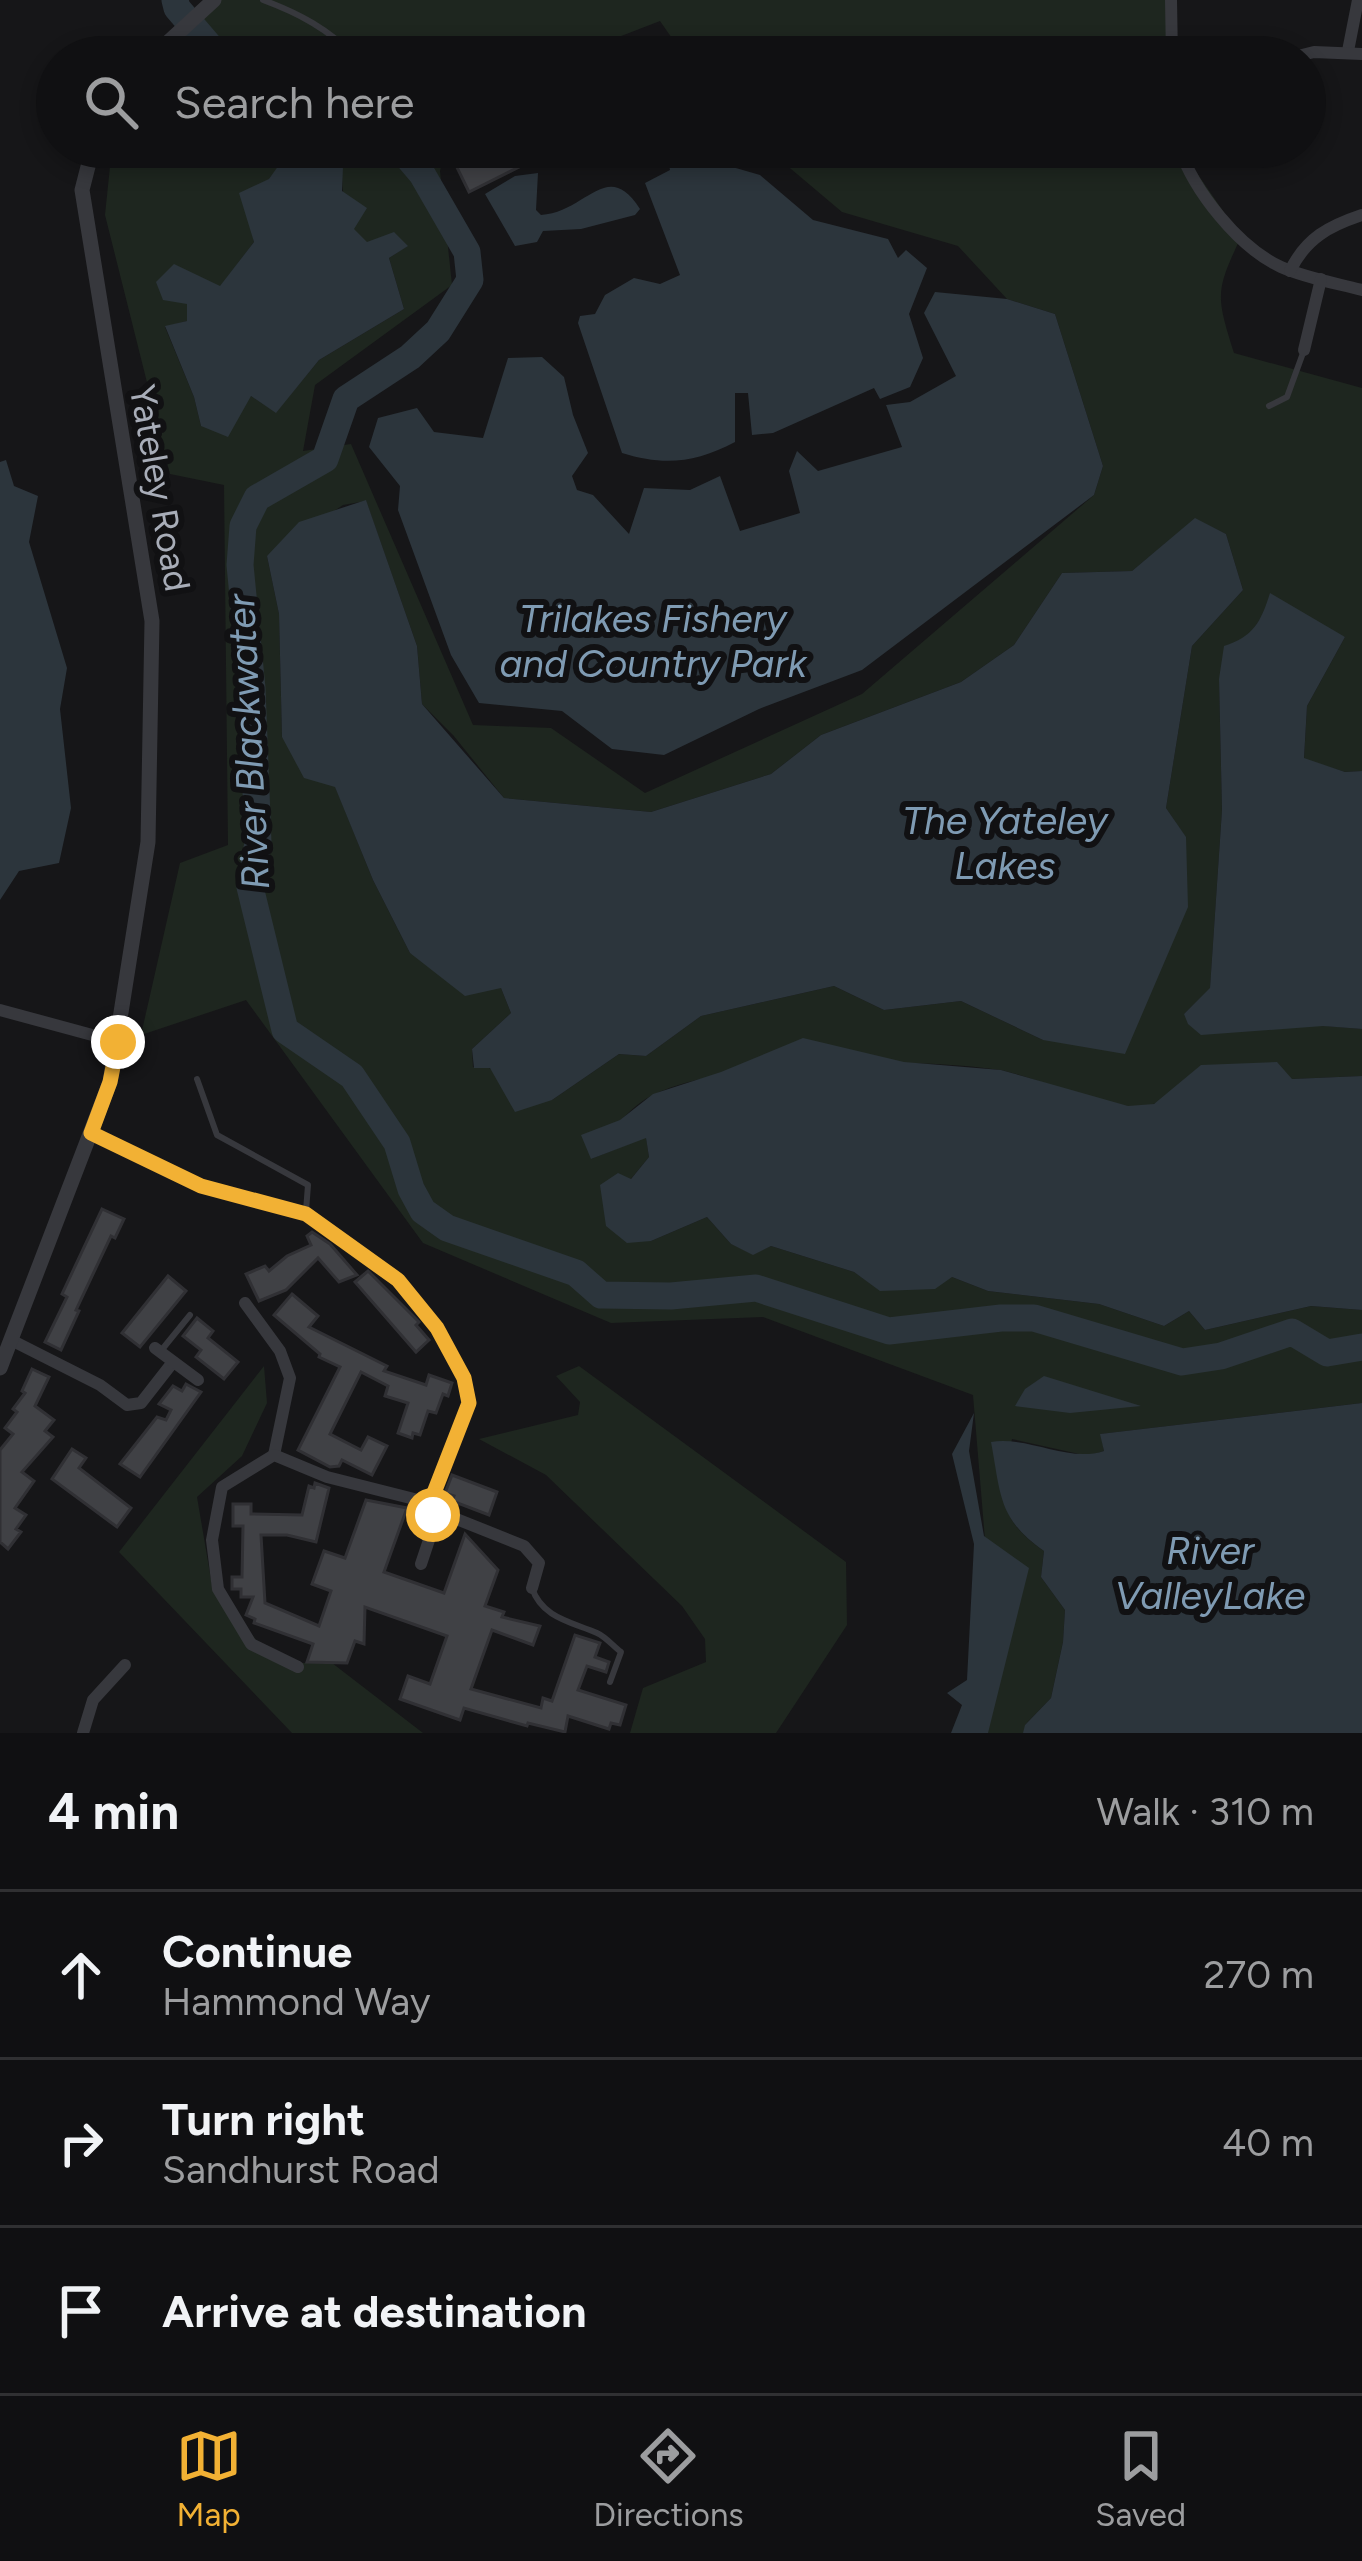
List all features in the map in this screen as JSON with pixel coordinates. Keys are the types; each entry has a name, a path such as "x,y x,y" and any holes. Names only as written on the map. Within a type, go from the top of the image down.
{"street":[{"path":"1171,0 1172,36"},
{"path":"1355,52 1358,0"},
{"path":"171,36 213,1"},
{"name":"Yateley Road","path":"0,1368 110,1082 148,842 152,621 82,190 88,168"},
{"path":"1189,168 1199,188 1241,237 1275,265 1362,290"},
{"path":"1291,271 1299,253 1323,230 1362,215"},
{"path":"1304,350 1322,280"},
{"path":"0,1010 118,1042"},
{"path":"91,1133 201,1186 306,1214 398,1280 437,1328 464,1378 469,1403 430,1503 435,1522 421,1564"},
{"path":"245,1303 280,1351 290,1378 274,1455 222,1487 216,1508 213,1569 218,1589 250,1644 298,1667"},
{"path":"11,1340 100,1385 127,1405 141,1403 173,1362"},
{"path":"158,1350 199,1380"},
{"path":"274,1455 327,1477 430,1503 444,1514 534,1554 539,1563 532,1588"},
{"path":"83,1733 93,1700 125,1665"}],"lane":[{"path":"263,0 293,11 331,36"},
{"path":"1269,406 1287,397 1304,350"},
{"path":"196,1079 217,1135 308,1185 306,1214"},
{"path":"158,1350 190,1315"},
{"path":"532,1588 539,1603 564,1623 600,1634 618,1648 621,1652 610,1682"}],"shaded area":[{"path":"210,0 1171,0 1172,36 670,36 660,21 621,36 194,36"},
{"path":"110,168 305,168 247,212 254,242 220,287 174,265 187,304 187,321 165,327 201,426 251,396 276,412 319,360 404,309 389,258 407,246 375,245 358,236 345,208 342,168 441,168 452,285 315,385 303,451 351,444 473,725 551,728 645,793 862,694 1094,495 1103,466 1055,314 1007,299 958,246 842,212 790,168 1193,168 1241,237 1221,294 1234,353 1362,388 1362,771 1345,772 1304,759 1307,706 1345,637 1265,612 1219,679 1222,810 1210,989 1184,1014 1362,1029 1362,1076 1292,1079 1202,1065 1164,1098 1137,1107 1000,1070 965,1066 874,1063 774,1068 687,1082 655,1094 627,1114 591,1159 646,1137 649,1157 630,1180 651,1241 707,1217 731,1244 753,1254 771,1246 854,1272 880,1290 952,1277 988,1291 1099,1304 1164,1326 1189,1311 1205,1330 1311,1306 1362,1310 1362,1403 1101,1434 1104,1451 1088,1456 1012,1439 1004,1489 1009,1515 1044,1551 1041,1577 1065,1610 1051,1698 1025,1725 1029,1733 955,1733 990,1600 973,1395 763,1317 611,1323 423,1243 246,1000 141,1035 180,863 228,845 224,485 170,474 105,215","holes":["366,501 417,646 422,704 504,798 651,812 771,774 821,735 961,682 1014,645 1062,573 1132,571 1195,519 1226,534 1243,590 1192,646 1166,808 1186,838 1043,1040 961,1001 884,1010 834,986 701,1016 646,1056 619,1054 552,1100 489,1068 473,1067 472,1049 511,1013 501,988 410,953 373,880 335,786 282,737 279,614 267,556 343,505"]},
{"path":"264,1366 267,1403 242,1456 197,1497 213,1591 277,1663 332,1663 423,1733 292,1733 119,1552"},
{"path":"579,1366 846,1562 847,1625 776,1733 630,1733 643,1688 706,1662 705,1639 682,1606 546,1475 479,1439 578,1415 580,1402 556,1376"}],"water":[{"path":"277,168 343,168 342,191 367,208 354,229 367,242 394,232 408,246 389,258 404,309 319,360 276,413 251,396 228,437 201,426 165,326 187,321 187,304 163,300 156,282 174,264 220,286 254,242 239,193 269,179"},
{"path":"736,168 760,175 813,220 888,239 898,258 906,250 927,268 909,314 923,358 910,387 880,399 874,388 773,433 752,435 748,393 735,393 735,442 679,460 622,453 578,323 580,316 595,314 605,295 634,278 660,284 680,275 645,183 670,170"},
{"path":"538,173 536,210 541,215 606,187 628,194 640,209 635,215 581,229 543,231 537,242 515,246 485,194 515,176"},
{"name":"Trilakes Fishery and Country Park","path":"935,292 1007,299 1055,314 1103,466 1094,495 862,670 759,709 664,755 612,749 562,711 479,703 451,655 398,510 400,486 369,447 378,418 417,408 434,432 483,438 508,358 542,357 564,377 588,453 572,476 577,490 593,495 629,534 644,488 690,490 720,476 740,531 800,513 789,471 797,451 818,471 902,447 886,405 910,402 956,376 924,313"},
{"path":"6,460 14,486 38,496 29,542 67,668 60,709 71,808 59,863 19,871 0,900 0,462"},
{"name":"The Yateley Lakes","path":"366,500 417,646 422,704 504,798 651,812 771,774 821,735 961,682 1014,645 1062,573 1132,571 1195,518 1226,534 1243,590 1192,646 1166,808 1186,837 1188,907 1125,1054 1043,1040 961,1001 884,1010 834,986 701,1016 646,1056 619,1054 552,1100 515,1112 490,1068 474,1068 472,1049 511,1013 501,988 465,996 410,953 373,880 335,787 304,778 282,737 279,614 267,556 299,522"},
{"path":"1270,593 1345,637 1307,706 1304,758 1345,772 1362,771 1362,1029 1323,1026 1201,1035 1184,1014 1210,988 1222,810 1219,679 1224,646 1254,627"},
{"path":"803,1038 904,1062 1001,1070 1128,1106 1154,1104 1201,1065 1277,1062 1292,1079 1362,1076 1362,1310 1311,1306 1205,1330 1189,1311 1164,1326 1099,1304 988,1291 952,1277 935,1289 880,1291 854,1272 771,1246 753,1255 731,1244 707,1217 651,1241 627,1243 606,1226 600,1185 618,1173 631,1179 649,1157 646,1138 591,1159 581,1135 620,1120 653,1094"},
{"path":"1044,1376 1141,1406 1070,1413 1015,1406 1025,1389"},
{"name":"River ValleyLake","path":"1362,1403 1362,1733 1023,1733 1051,1698 1065,1610 1041,1577 1044,1551 1018,1528 1004,1504 991,1442 1090,1454 1104,1451 1100,1434"},
{"path":"974,1413 969,1451 984,1536 1029,1568 988,1733 951,1733 962,1705 947,1693 967,1680 974,1544 952,1454"}],"building":[{"path":"457,168 517,168 469,192"},
{"path":"102,1209 124,1219 115,1238 111,1236 61,1350 45,1342"},
{"path":"312,1232 330,1244 357,1275 339,1282 318,1258 286,1290 259,1301 246,1274 265,1266 269,1271 311,1245 307,1236"},
{"path":"368,1271 419,1322 416,1325 429,1340 416,1352 355,1282"},
{"path":"168,1276 186,1291 140,1347 122,1333"},
{"path":"292,1294 318,1316 309,1327 387,1366 384,1371 426,1385 429,1375 452,1383 436,1413 428,1411 420,1435 413,1433 412,1438 398,1433 408,1403 385,1396 388,1386 361,1372 330,1434 361,1450 368,1437 387,1446 372,1475 342,1460 339,1466 330,1467 298,1450 340,1367 319,1357 274,1315"},
{"path":"197,1318 213,1331 208,1338 238,1362 224,1379 196,1357 201,1350 183,1336"},
{"path":"32,1369 49,1377 35,1406 54,1420 45,1431 53,1437 22,1472 34,1481 15,1508 26,1515 8,1549 0,1542 0,1450 13,1434 5,1428 17,1412 13,1409 25,1393"},
{"path":"186,1384 201,1392 140,1477 120,1464 157,1417 166,1420 171,1410 159,1404 173,1386 182,1391"},
{"path":"72,1449 86,1458 79,1468 131,1508 117,1527 52,1479"},
{"path":"452,1475 497,1492 489,1515 452,1501 454,1496 445,1493"},
{"path":"315,1483 329,1488 316,1542 261,1535 265,1603 319,1626 331,1591 312,1584 324,1551 345,1558 366,1500 407,1508 384,1572 444,1593 465,1534 498,1570 485,1606 504,1612 502,1617 540,1626 533,1645 492,1630 471,1689 541,1708 543,1698 552,1701 575,1635 600,1643 595,1657 609,1662 606,1672 587,1666 578,1690 626,1705 620,1725 611,1723 609,1729 568,1716 565,1732 464,1708 460,1720 400,1699 408,1676 430,1684 447,1636 365,1607 364,1644 355,1641 347,1663 307,1662 313,1644 254,1623 246,1615 253,1597 241,1597 241,1589 232,1589 232,1577 242,1577 243,1526 233,1526 233,1504 251,1504 251,1514 302,1515 309,1486 314,1488"}],"waterway":[{"name":"River Blackwater","path":"175,0 201,36"},
{"name":"River Blackwater","path":"417,168 467,252 470,280 438,331 410,357 346,399 325,459 257,498 243,526 240,565 252,688 258,843 250,887 285,1030 352,1076 397,1143 423,1211 447,1228 576,1273 601,1295 671,1296 756,1288 889,1331 1034,1318 1182,1362 1221,1356 1292,1332 1327,1353 1362,1347"}],"route":[{"path":"118,1042 110,1082 91,1133 201,1186 306,1214 398,1280 437,1328 464,1378 469,1403 430,1503 433,1515"}]}
